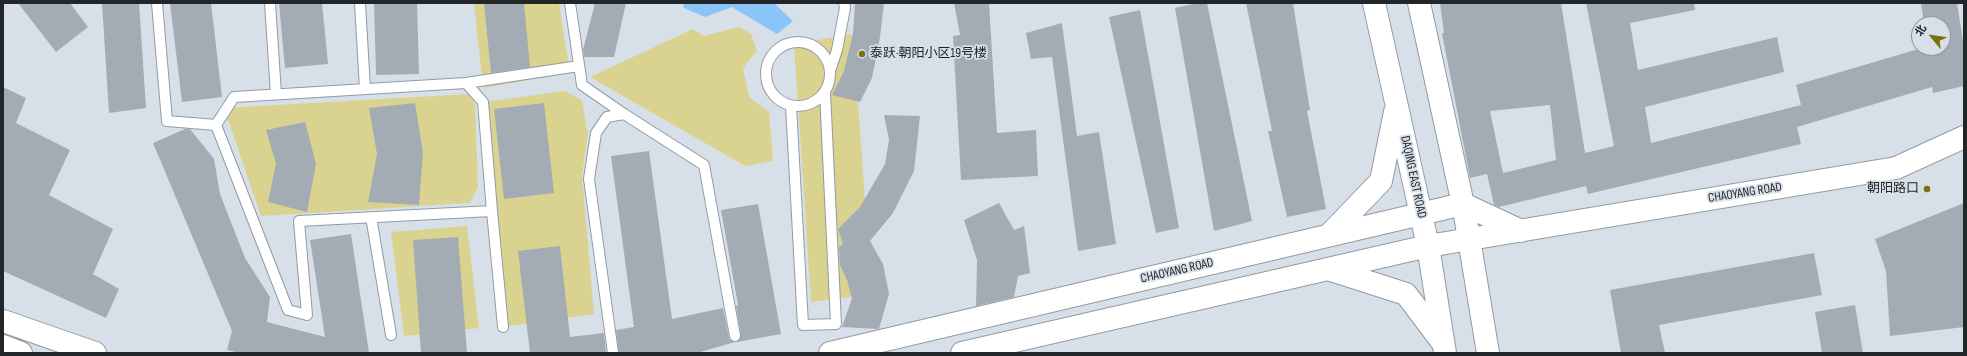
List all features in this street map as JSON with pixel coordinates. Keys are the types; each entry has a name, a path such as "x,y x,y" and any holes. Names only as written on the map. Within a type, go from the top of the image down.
{"main road":[{"name":"DAQING EAST ROAD","path":"1374,3 1428,246 1444,349"},
{"path":"1420,3 1463,204 1488,353"},
{"path":"1330,234 1381,181 1396,103"},
{"name":"CHAOYANG ROAD","path":"962,353 1428,246 1896,168 1964,137"},
{"path":"1463,204 1521,230"},
{"name":"CHAOYANG ROAD","path":"830,353 1330,234 1463,204"},
{"path":"1328,269 1406,294 1444,349"},
{"path":"3,321 95,353"},
{"path":"3,346 21,353"}],"lane":[{"path":"157,3 167,122 216,125"},
{"path":"270,3 276,94"},
{"path":"360,3 365,89"},
{"path":"570,3 582,84 624,114 704,165 735,336"},
{"path":"830,71 837,50 845,8 844,3"},
{"path":"802,42 821,52 827,61 830,71 830,82 825,92 812,104 801,106 791,106 781,102 773,94 768,85 766,74 768,64 773,54 782,47 792,43 802,42"},
{"path":"216,125 234,96 466,83 579,66"},
{"path":"466,83 483,102 503,327"},
{"path":"791,106 803,325 836,324 825,92"},
{"path":"613,353 589,179 596,133 607,117 624,114"},
{"path":"216,125 288,310 307,315 299,221 492,211"},
{"path":"371,217 391,335"}],"shaded area":[{"path":"474,3 559,3 570,73 483,88"},
{"path":"739,27 751,34 757,51 743,68 749,97 769,112 773,161 745,166 590,77 693,29 704,36"},
{"path":"853,34 872,294 811,302 794,44"},
{"path":"565,91 582,100 588,135 582,175 594,314 503,327 483,102"},
{"path":"469,94 475,104 478,187 470,203 261,216 224,108"},
{"path":"467,226 479,328 404,336 391,232"}],"water":[{"path":"682,3 774,3 793,21 777,34 732,7 705,17 684,8"}],"building":[{"path":"18,3 70,3 88,27 56,52"},
{"path":"102,3 139,3 146,108 109,113"},
{"path":"170,3 211,3 222,97 182,102"},
{"path":"279,3 322,3 328,64 285,68"},
{"path":"374,3 417,3 419,74 376,75"},
{"path":"484,3 524,3 530,67 491,73"},
{"path":"595,3 626,3 614,57 584,57 583,50"},
{"name":"泰跃·朝阳小区19号楼","path":"855,3 884,3 880,37 872,78 860,102 832,95 844,71 853,34"},
{"path":"954,3 989,3 997,133 1036,130 1038,176 961,180 953,36 960,35"},
{"path":"1197,3 1207,3 1252,221 1214,231 1175,8"},
{"path":"1246,3 1293,3 1310,110 1307,111 1326,209 1287,217 1268,131 1272,131"},
{"path":"1440,3 1561,3 1585,153 1614,146 1586,3 1694,3 1695,10 1630,23 1638,70 1777,37 1784,72 1645,107 1651,143 1801,105 1796,85 1911,51 1911,56 1951,56 1951,16 1923,16 1921,3 1957,3 1964,47 1964,86 1933,93 1932,87 1797,127 1801,144 1588,194 1586,186 1499,207 1494,205 1487,174 1470,178 1442,33 1444,33","holes":["1550,105 1556,160 1503,173 1490,111"]},
{"path":"1140,10 1179,228 1156,233 1109,17"},
{"path":"1062,23 1077,136 1099,132 1116,244 1078,251 1052,57 1031,59 1026,33"},
{"path":"3,87 26,98 16,123 70,150 49,195 113,229 93,274 119,289 106,318 3,271"},
{"path":"415,103 423,153 419,205 368,202 377,154 369,108"},
{"path":"544,103 554,193 504,199 494,109"},
{"path":"884,115 920,116 914,171 893,213 870,241 883,264 889,294 879,329 842,327 852,298 847,280 840,265 839,247 843,244 838,229 860,207 885,164 889,140"},
{"path":"305,122 316,164 307,212 268,202 276,164 266,130"},
{"path":"185,129 190,129 214,159 220,194 245,258 270,297 267,322 325,337 310,240 351,234 369,353 240,353 227,350 232,331 153,143"},
{"path":"649,151 672,319 723,308 729,338 735,342 697,353 619,353 616,330 634,327 611,156"},
{"path":"999,203 1014,230 1024,226 1030,273 1018,276 1014,297 976,306 977,260 964,220"},
{"path":"1964,203 1964,327 1890,336 1886,271 1875,239"},
{"path":"758,204 781,334 737,342 741,335 736,306 738,305 721,210"},
{"path":"458,237 467,353 421,353 413,240"},
{"path":"560,246 570,337 604,333 606,353 530,353 518,251"},
{"path":"1814,253 1822,295 1659,325 1665,353 1621,353 1610,290"},
{"path":"1855,305 1863,353 1822,353 1815,312"}],"place":[{"name":"泰跃·朝阳小区19号楼","path":"862,54"},
{"name":"朝阳路口","path":"1927,189"}]}
